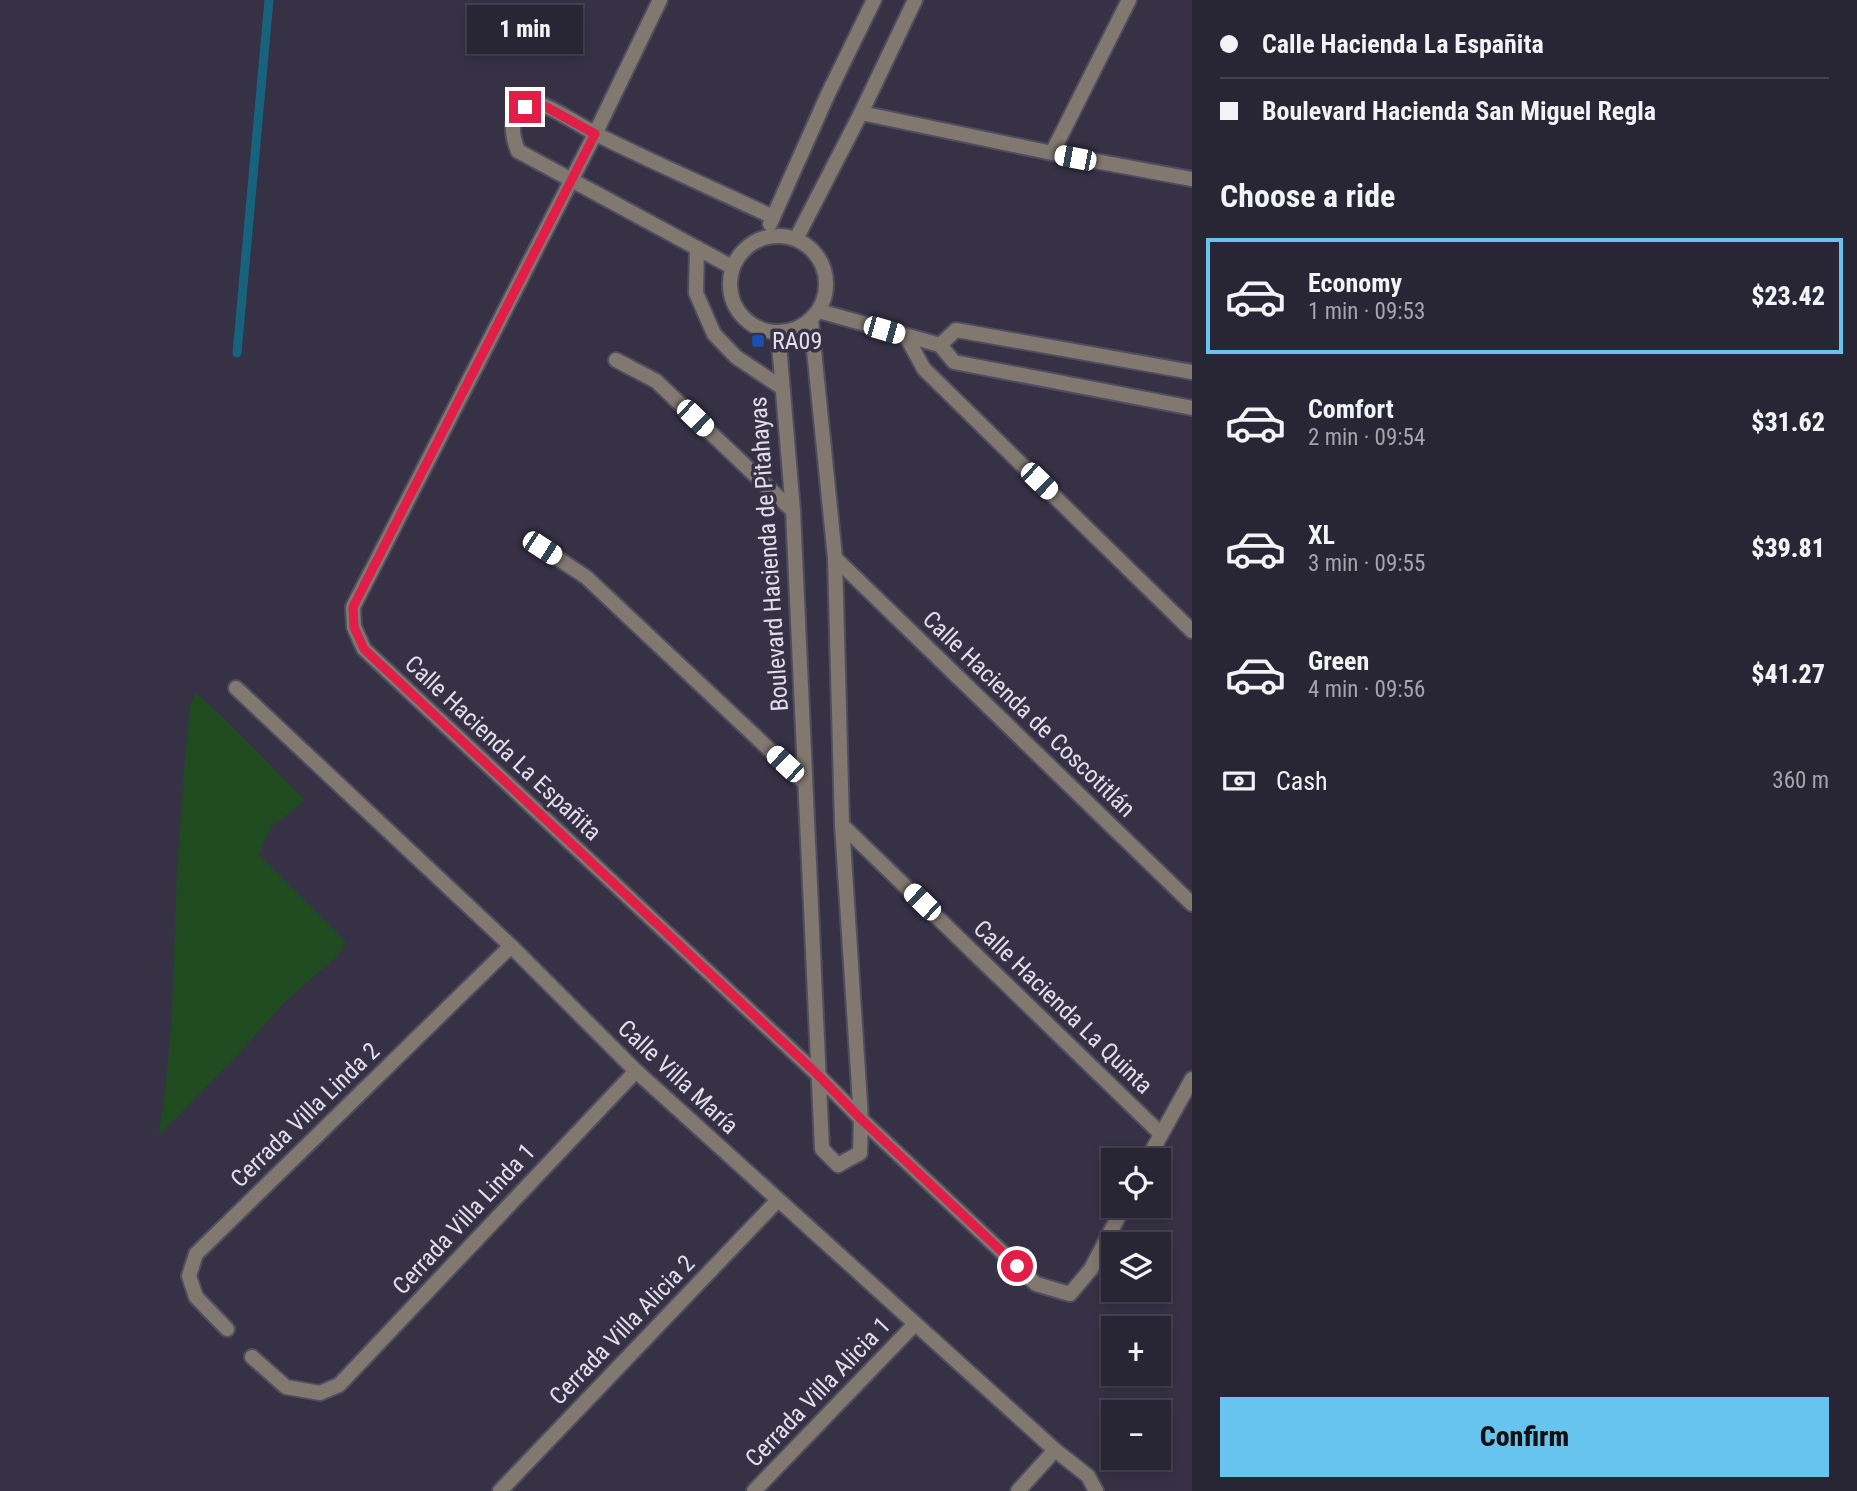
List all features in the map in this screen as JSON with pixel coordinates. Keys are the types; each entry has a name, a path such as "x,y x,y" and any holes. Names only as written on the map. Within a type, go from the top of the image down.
{"street":[{"name":"Calle Hacienda La Españita","path":"660,0 595,134 353,607 354,627 364,649 818,1075 1036,1284 1070,1294 1091,1269 1118,1218"},
{"path":"766,237 828,93 874,0"},
{"path":"796,239 915,0"},
{"path":"1052,153 1129,0"},
{"path":"732,267 518,151 511,133 514,117 525,107 541,104 595,134 773,217"},
{"path":"861,113 1192,179"},
{"path":"781,235 796,239 819,256 825,269 825,298 815,315 795,329 778,332 762,330 748,323 731,298 729,282 732,267 745,248 766,237 781,235"},
{"path":"697,248 696,293 714,334 736,357 781,387"},
{"path":"815,315 940,345 954,362 1192,408"},
{"name":"Boulevard Hacienda de Pitahayas","path":"778,332 793,511 822,1149 838,1165 860,1153 861,1119 842,825 835,558 815,315"},
{"path":"940,345 956,330 1192,372"},
{"path":"906,336 924,369 1192,631"},
{"path":"616,360 656,381 793,511"},
{"path":"542,548 586,577 805,783"},
{"name":"Calle Hacienda de Coscotitlán","path":"835,558 1192,904"},
{"name":"Calle Villa María","path":"236,688 511,946 636,1070 1055,1450 1088,1476 1096,1491"},
{"name":"Calle Hacienda La Quinta","path":"842,825 1161,1134"},
{"name":"Cerrada Villa Linda 2","path":"228,1329 196,1297 189,1276 196,1254 511,946"},
{"name":"Cerrada Villa Linda 1","path":"252,1357 286,1387 320,1393 339,1385 636,1070"},
{"path":"1153,1148 1192,1079"},
{"name":"Cerrada Villa Alicia 2","path":"499,1491 778,1200"},
{"name":"Cerrada Villa Alicia 1","path":"754,1491 915,1324"},
{"path":"1018,1491 1055,1450"}],"green space":[{"path":"196,693 305,800 269,829 259,855 347,943 337,956 285,1002 233,1060 158,1136 170,1039 186,746 190,704"}],"waterway":[{"path":"237,353 269,0"}],"place":[{"name":"RA09","path":"758,341"}],"route":[{"path":"525,107 541,104 595,134 353,607 354,627 364,649 818,1075 1017,1266"}]}
